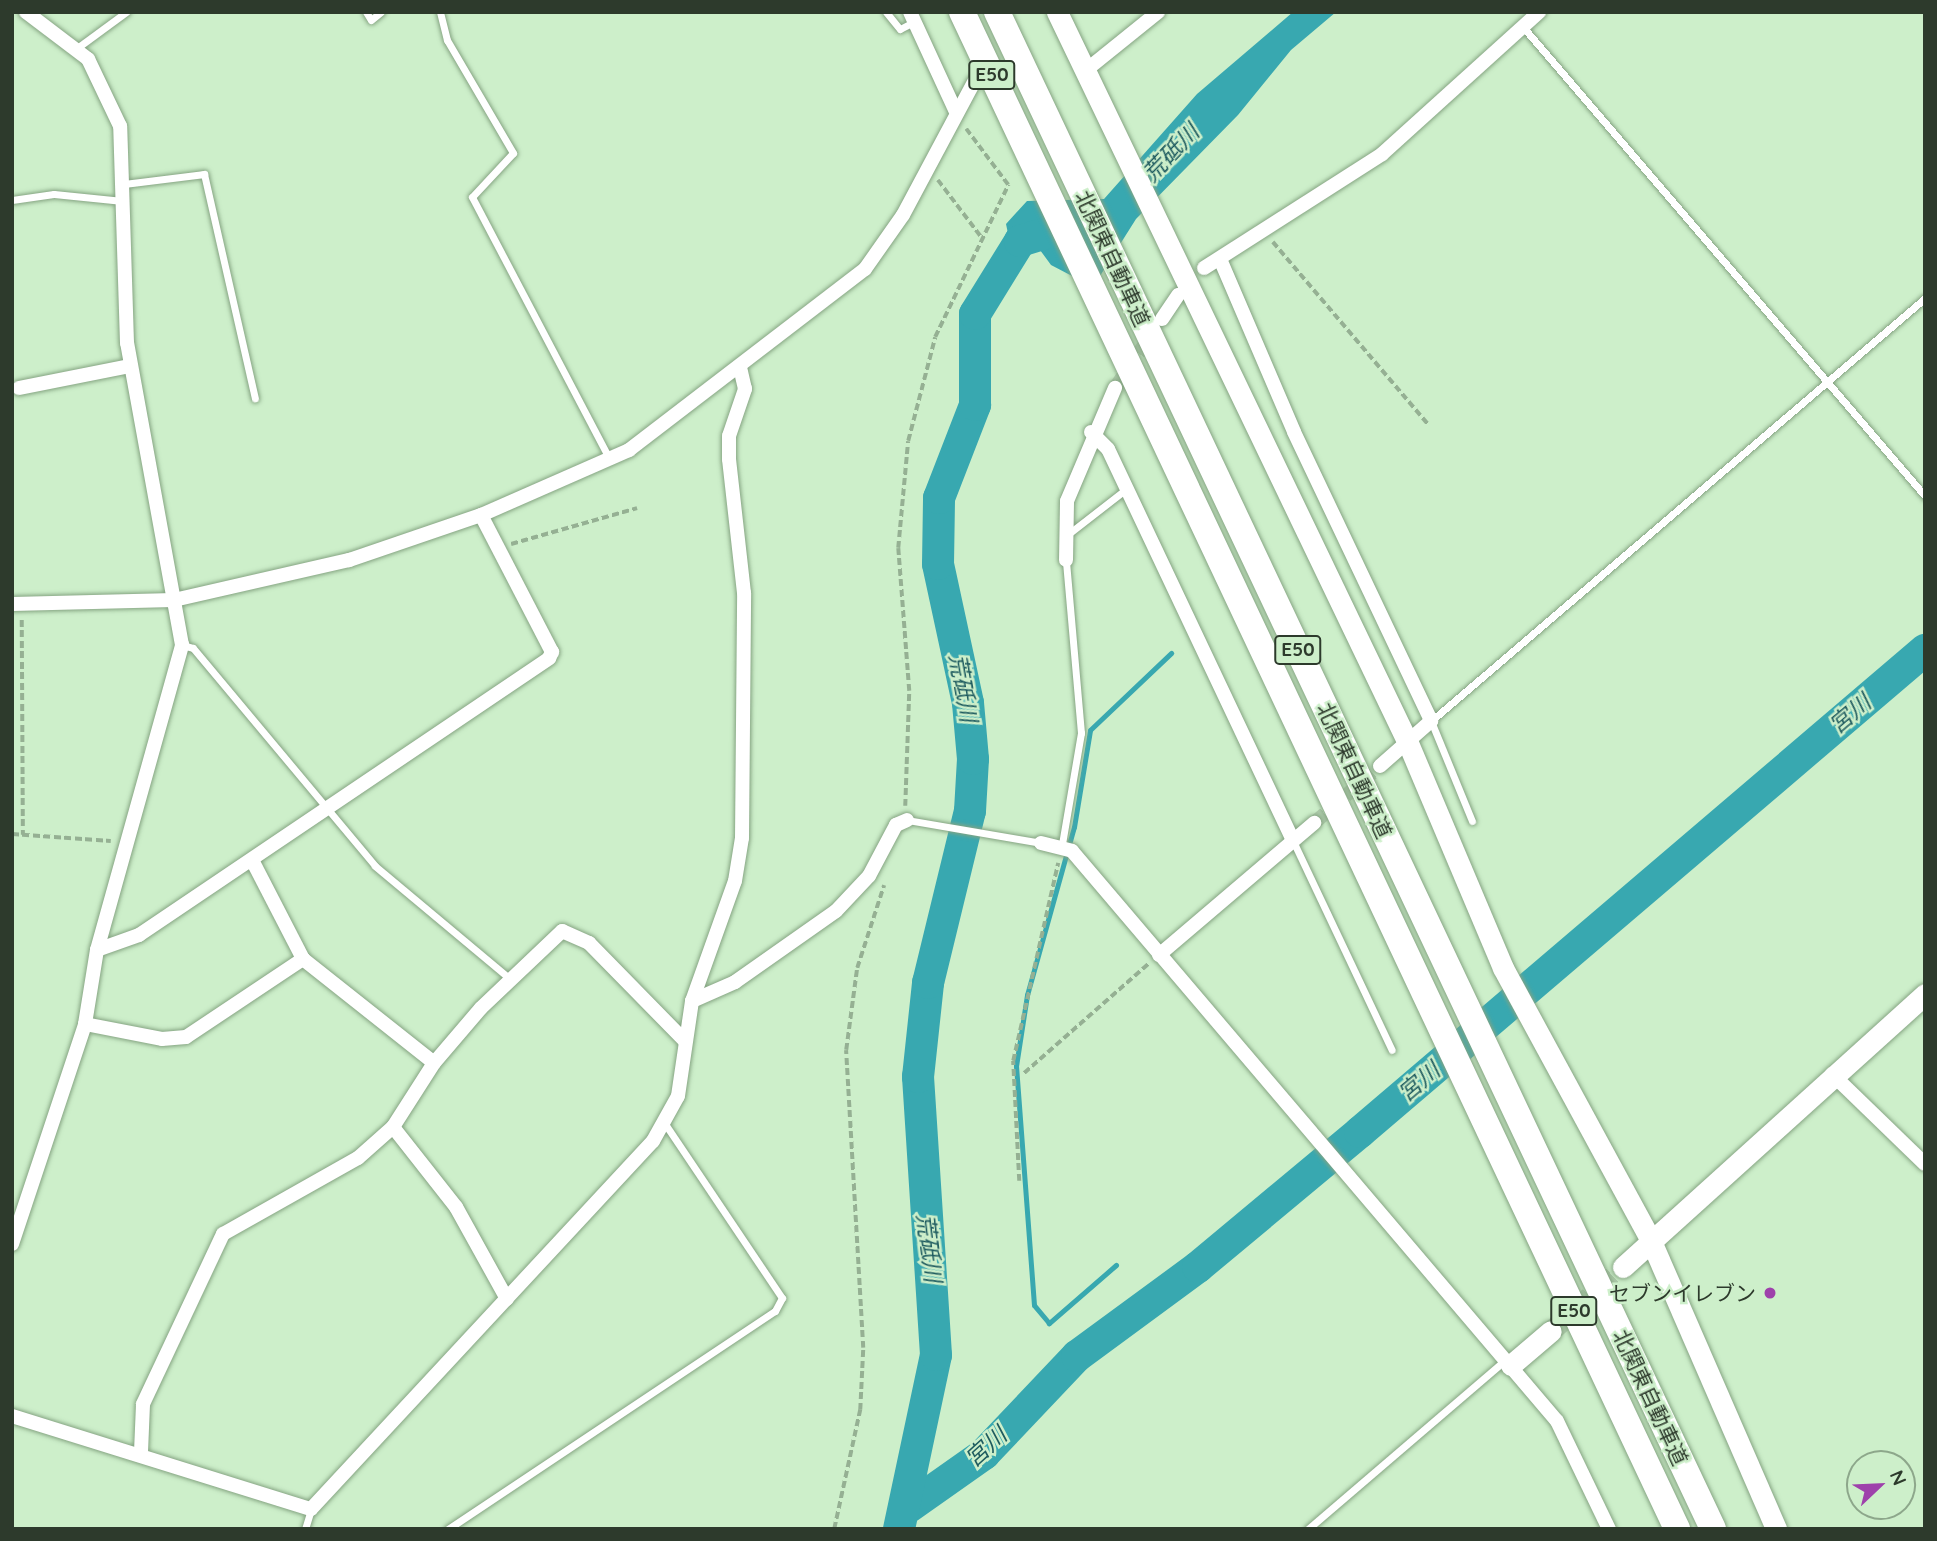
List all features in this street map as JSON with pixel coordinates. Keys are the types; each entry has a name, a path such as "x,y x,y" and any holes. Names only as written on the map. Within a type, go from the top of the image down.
{"highway":[{"name":"北関東自動車道","path":"962,12 1677,1529"},
{"name":"北関東自動車道","path":"997,12 1713,1529"}],"street":[{"path":"12,1244 85,1024 97,950 182,645 130,366 124,184 116,112 78,48 26,12"},
{"path":"1057,12 1159,230 1408,743 1503,968 1529,1021 1651,1241 1776,1529"},
{"path":"1088,79 1158,12"},
{"path":"1204,268 1266,231 1382,154 1539,12"},
{"path":"912,17 956,112"},
{"path":"17,604 174,600 349,560 481,515 610,460 740,367 871,262 974,82"},
{"path":"1220,259 1299,444 1431,720 1380,766"},
{"path":"1162,319 1178,295"},
{"path":"19,388 130,366"},
{"path":"12,1416 141,1452 311,1509 507,1299 665,1124 680,1087 684,1040 692,1001 735,881 742,838 744,593 729,459 729,436 745,389 740,367"},
{"path":"1066,560 1067,502 1091,432 1115,388"},
{"path":"1091,432 1108,449 1293,840"},
{"path":"97,950 116,948 252,860 548,658 552,652 481,515"},
{"path":"692,1001 735,982 836,911 869,876 904,821"},
{"path":"1159,955 1314,823"},
{"path":"1041,842 1062,844 1508,1362 1565,1433 1609,1529"},
{"path":"252,860 303,959 434,1063"},
{"path":"141,1452 143,1404 223,1234 358,1158 393,1127 434,1063 510,979 562,931 575,932 684,1040"},
{"path":"85,1024 162,1039 186,1037 303,959"},
{"path":"1623,1267 1832,1074 1925,994"},
{"path":"1832,1074 1925,1164"},
{"path":"393,1127 456,1207 507,1299"},
{"path":"1508,1362 1551,1331"}],"lane":[{"path":"78,48 126,12"},
{"path":"366,12 371,20 381,12"},
{"path":"440,12 447,40 513,153 472,197 610,460"},
{"path":"886,12 900,29 912,17"},
{"path":"1523,27 1925,496"},
{"path":"124,184 204,174 256,398"},
{"path":"12,200 54,194 124,201"},
{"path":"1472,821 1431,720 1925,298"},
{"path":"1066,535 1127,489"},
{"path":"1062,844 1081,733 1066,560"},
{"path":"182,645 193,648 375,866 510,979"},
{"path":"904,821 1041,842"},
{"path":"1293,840 1392,1050"},
{"path":"448,1529 775,1311 782,1298 665,1124"},
{"path":"1308,1529 1508,1362"},
{"path":"305,1529 311,1509"}],"path":[{"path":"904,821 908,781 909,691 898,548 908,440 935,337 1008,178 990,169 956,112"},
{"path":"925,171 944,185 970,230 982,238"},
{"path":"1266,231 1428,424"},
{"path":"497,548 637,508"},
{"path":"17,604 23,835"},
{"path":"12,834 127,845"},
{"path":"1019,1181 1013,1060 1023,995 1062,844"},
{"path":"834,1529 860,1410 863,1348 846,1050 857,968 887,877"},
{"path":"1024,1073 1159,955"}],"water":[{"path":"1293,12 1336,12 1291,50 1238,115 1136,219 1100,276 1074,277 1051,265 1040,250 1011,248 1006,224 1027,201 1104,199 1197,94"}],"waterway":[{"name":"荒砥川","path":"899,1529 936,1355 918,1077 928,983 970,811 973,759 968,703 938,564 939,498 975,405 975,314 1020,241 1050,232"},
{"name":"宮川","path":"909,1507 984,1454 1077,1356 1198,1267 1925,650"},
{"path":"1116,1265 1049,1323 1034,1305 1016,1066 1027,995 1074,827 1090,730 1171,653"},
{"path":"1071,1348 1077,1356"}],"tunnel":[{"path":"1115,388 1151,335"},
{"path":"1314,823 1380,766"},
{"path":"1551,1331 1623,1267"}],"place":[{"name":"セブンイレブン","path":"1770,1293"}]}
